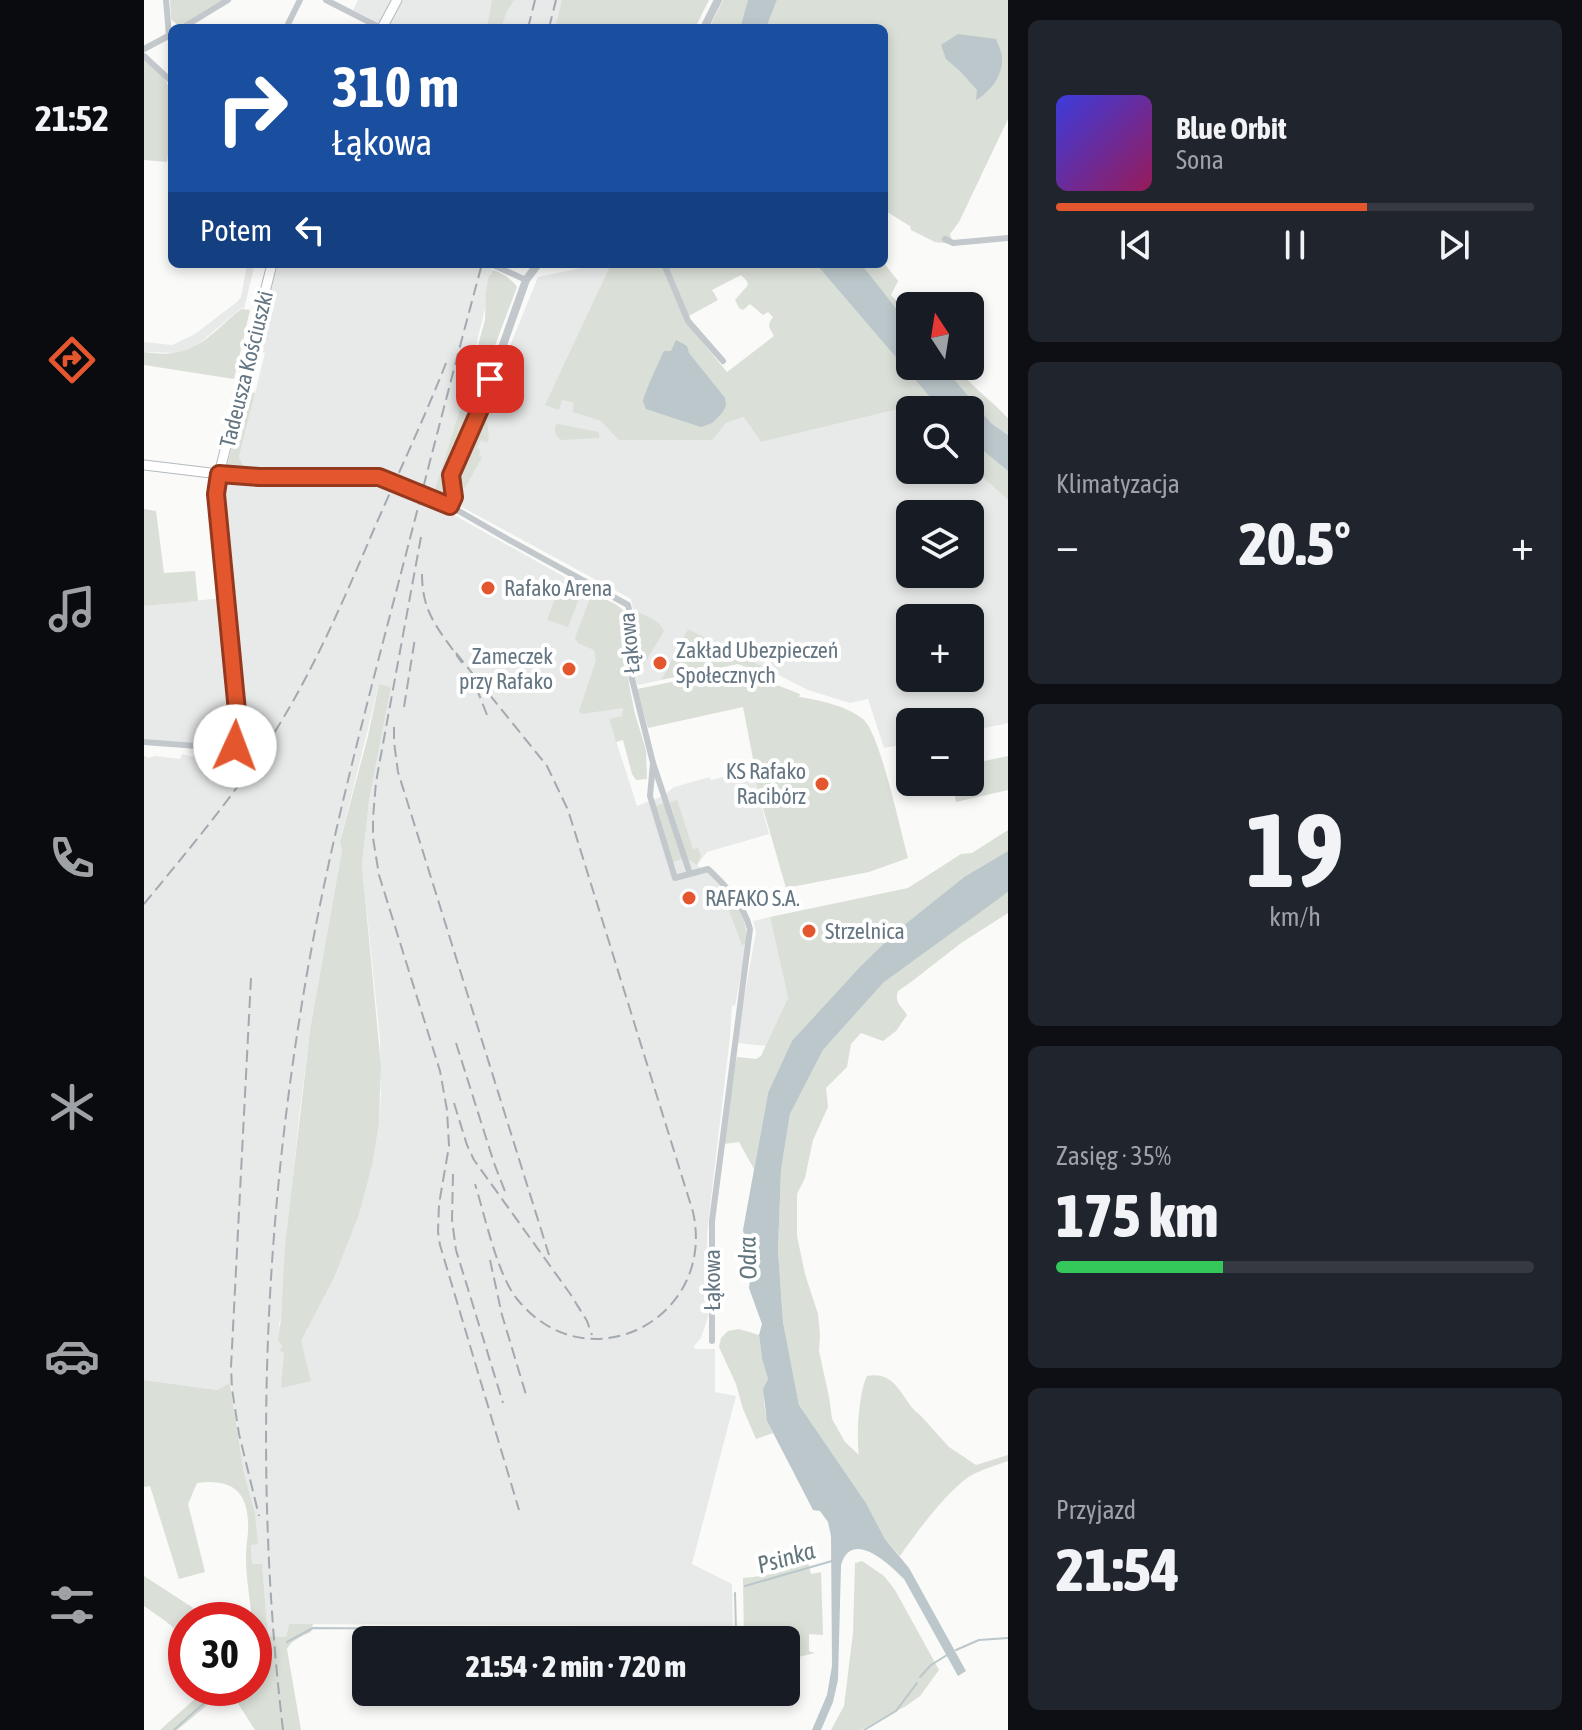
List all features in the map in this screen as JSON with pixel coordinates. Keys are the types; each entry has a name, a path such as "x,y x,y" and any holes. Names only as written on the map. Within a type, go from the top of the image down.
{"main road":[{"path":"383,24 397,0"},
{"name":"Tadeusza Kościuszki","path":"219,474 271,268"},
{"name":"Łąkowa","path":"144,465 219,474"}],"street":[{"path":"166,0 170,24"},
{"path":"189,24 228,0"},
{"path":"288,24 300,0"},
{"path":"326,0 373,24"},
{"path":"706,24 718,0"},
{"path":"144,49 168,36"},
{"path":"144,56 168,78"},
{"path":"945,239 953,243 1008,238"},
{"path":"500,268 526,280"},
{"path":"450,506 454,497 451,475 481,407 526,280 535,268"},
{"path":"666,268 688,321 723,361"},
{"path":"144,742 227,748 238,741 216,503 219,474"},
{"name":"Łąkowa","path":"219,474 379,477 450,506 628,605 631,616 632,679 653,763 690,874"},
{"name":"Łąkowa","path":"653,763 650,796 675,878 708,869 740,906 750,929 712,1221 712,1341"},
{"path":"651,785 662,787"},
{"path":"650,796 662,787"}],"shaded area":[{"path":"170,0 223,0 185,23 177,24 171,19"},
{"path":"358,0 393,0 381,24 353,10"},
{"path":"403,0 563,0 557,24 388,24"},
{"path":"492,0 514,0 502,24 488,23"},
{"path":"562,0 709,0 697,24 556,24"},
{"path":"723,0 748,0 741,24 711,24"},
{"path":"748,0 777,0 768,24 741,24"},
{"path":"777,0 1008,0 1008,119 959,222 950,234 953,244 935,242 911,230 910,226 888,212 888,24 768,24"},
{"path":"958,34 996,39 1001,53 1002,65 998,77 991,88 976,100 977,90 946,59 941,45"},
{"path":"144,59 168,86 168,155 167,162 144,160"},
{"path":"246,268 254,268 244,309 241,308 194,348 179,353 144,352 144,342 172,345 195,334 241,297"},
{"path":"273,268 492,268 487,301 454,434 435,493 384,475 384,468 245,469 239,457 265,353 257,351 260,340 256,339"},
{"path":"582,268 609,268 593,303 562,400 574,403 572,412 601,421 726,423 745,417 761,442 896,410 896,484 984,484 984,479 1008,500 1008,723 984,728 984,708 896,708 896,746 884,748 868,699 850,703 808,690 688,629 661,680 638,685 634,681 632,644 635,620 631,599 462,507 457,477 538,277"},
{"path":"609,268 819,268 896,357 896,380 915,380 929,396 896,396 896,410 761,442 744,417 726,423 712,440 619,440 601,421 572,412 574,403 562,400 559,410 545,405","holes":["741,275 748,285 735,300 743,310 750,304 763,315 768,312 773,317 769,325 774,336 727,372 687,317 718,300 712,290"]},
{"path":"819,268 864,268 896,308 896,357"},
{"path":"863,268 888,268 898,281 891,295 896,301 896,309"},
{"path":"492,270 506,276 517,287 445,478 446,499 434,493 485,320 486,292"},
{"path":"241,309 250,310 234,379 144,365 144,352 161,354 187,350"},
{"path":"676,340 687,346 689,353 725,398 726,406 722,413 712,423 701,427 646,409 643,402 664,351 671,351"},
{"path":"915,380 955,380 968,396 929,396"},
{"path":"955,380 968,380 1008,418 1008,435 984,415 984,396 968,396"},
{"path":"246,391 255,393 239,457 245,469 227,466"},
{"path":"483,413 488,439 487,443 481,440 477,447 482,457 465,488 459,476"},
{"path":"984,415 1008,435 1008,471 984,451"},
{"path":"557,424 599,432 599,438 561,440 555,433"},
{"path":"984,451 1008,471 1008,500 984,479"},
{"path":"221,478 375,481 447,511 609,602 623,712 622,716 609,719 637,806 663,796 674,787 752,770 769,834 707,852 697,865 713,877 731,898 742,915 747,942 735,1006 732,1005 707,1235 708,1317 701,1338 694,1346 695,1349 715,1349 715,1392 736,1396 692,1564 732,1584 733,1626 289,1624 286,1637 272,1636 272,1602 265,1602 262,1565 252,1565 251,1544 257,1544 255,1513 244,1473 231,1384 217,1390 144,1380 144,755 148,758 180,759 182,754 208,761 209,758 229,762 247,740","holes":["379,684 391,687 369,801 362,865 380,1040 379,1122 333,1280 301,1341 282,1388 284,1352 279,1324 310,1030 342,850 340,842"]},
{"path":"144,509 156,511 164,573 195,571 198,601 144,606"},
{"path":"560,585 581,593 568,627 547,620"},
{"path":"592,593 624,611 629,684 646,750 647,779 636,780 623,740 616,742 609,719 622,716 623,708 581,714 579,711 596,661 594,650 578,643 575,638"},
{"path":"222,598 238,736 235,744 144,739 144,606"},
{"path":"638,612 656,621 664,631 638,670 635,668"},
{"path":"688,629 769,670 765,674 738,664 661,680"},
{"name":"KS Rafako Racibórz","path":"736,669 800,694 799,697 842,707 864,720 877,744 908,858 869,872 786,888 752,770 755,769 743,707 648,728 637,689"},
{"path":"379,684 391,687 369,801 362,865 381,1066 379,1122 359,1214 333,1280 301,1341 311,1381 281,1388 284,1352 280,1351 282,1345 278,1341 285,1247 310,1030 342,850 340,842"},
{"path":"1008,756 1008,790 984,796 984,761"},
{"path":"955,796 982,796 956,802"},
{"path":"677,800 693,849 698,848 701,856 697,865 688,859 670,802"},
{"path":"665,803 682,859 672,862 655,806"},
{"path":"1008,830 1008,851 964,877 899,929 768,1093 754,1169 739,1142 724,1144 737,1057 756,1059 761,1056 788,998 770,917 908,888 961,854 972,853"},
{"path":"1008,851 1008,892 884,982 823,1050 790,1114 781,1170 778,1250 783,1322 799,1405 866,1503 885,1539 909,1568 966,1671 958,1676 904,1579 871,1553 854,1550 846,1554 841,1565 838,1680 833,1702 821,1730 812,1730 827,1695 832,1666 831,1536 828,1522 820,1511 813,1510 767,1421 763,1389 768,1379 759,1335 762,1324 749,1288 751,1269 743,1230 768,1093 792,1041 860,967 899,929 964,877"},
{"path":"1008,892 1008,913 961,943 898,991 898,1001 907,1015 896,1031 883,1041 861,1033 851,1044 847,1067 826,1088 828,1107 813,1140 805,1178 797,1194 797,1236 818,1314 819,1351 832,1419 845,1442 859,1455 862,1392 867,1376 877,1375 892,1382 949,1447 976,1465 1008,1455 1008,1461 976,1473 958,1485 931,1514 900,1556 885,1539 866,1503 799,1405 783,1322 778,1250 781,1170 790,1114 823,1050 884,982"},
{"path":"726,893 742,917 746,944 742,945 724,897"},
{"path":"770,917 788,998 766,1046 736,1043 756,932 753,921"},
{"path":"739,1329 759,1335 768,1379 764,1406 773,1433 756,1439 719,1347 721,1338 728,1331"},
{"path":"144,1380 217,1390 230,1383 244,1473 255,1513 258,1544 251,1545 252,1564 262,1564 265,1602 250,1602 246,1554 248,1519 238,1492 221,1483 197,1483 188,1504 205,1572 179,1579 150,1486 144,1487"},
{"path":"807,1558 811,1574 821,1572 823,1635 809,1634 809,1651 815,1653 800,1657 800,1626 744,1626 743,1578 769,1575"},
{"path":"862,1561 884,1576 895,1590 939,1670 920,1696 906,1706 861,1730 831,1730 844,1706 853,1633 855,1563"},
{"path":"144,1576 184,1602 168,1602 168,1623 144,1606"},
{"path":"289,1624 313,1624 311,1632 294,1641 287,1649 301,1730 255,1730 240,1706 272,1706 272,1636 286,1637"},
{"path":"187,1706 206,1706 177,1730 160,1730"}],"waterway":[{"name":"Psinka","path":"745,1586 832,1561"},
{"name":"Psinka","path":"287,1642 313,1628 736,1631 735,1593"},
{"path":"956,1650 979,1640 1008,1638"},
{"path":"920,1677 947,1655"},
{"path":"864,1730 896,1711 917,1683"},
{"name":"Psinka","path":"174,1730 201,1706"}],"railway":[{"path":"529,24 535,0"},
{"path":"550,24 556,0"},
{"path":"283,1730 268,1545 267,1360 279,1175 290,1083 312,944 342,804 481,268"},
{"path":"144,904 236,789 298,693 343,600 446,363"},
{"path":"421,537 376,782 373,838 379,875 440,1071 447,1110 449,1146 439,1204 440,1245 519,1510"},
{"path":"422,574 429,612 462,663"},
{"path":"404,707 415,638"},
{"path":"456,653 547,766 568,810 693,1212 695,1250 685,1283 666,1309 640,1328 610,1338 577,1337 546,1325 517,1299 503,1275 475,1184"},
{"path":"476,687 489,720"},
{"path":"394,727 398,772 549,1255"},
{"path":"251,978 231,1367 239,1434 259,1516"},
{"path":"456,1043 506,1194"},
{"path":"454,1103 474,1160 571,1295 592,1335"},
{"path":"453,1174 452,1220 456,1250 503,1403"},
{"path":"490,1260 502,1315 527,1398"}],"place":[{"name":"Rafako Arena","path":"488,588"},
{"name":"Zakład Ubezpieczeń Społecznych","path":"660,663"},
{"name":"Zameczek przy Rafako","path":"569,669"},
{"name":"KS Rafako Racibórz","path":"822,784"},
{"name":"RAFAKO S.A.","path":"689,898"},
{"name":"Strzelnica","path":"809,931"}],"route":[{"path":"235,746 239,732 216,494 219,474 379,477 450,506 454,497 451,475 490,379"}],"water label":[{"name":"Odra","path":"748,1258"}]}
